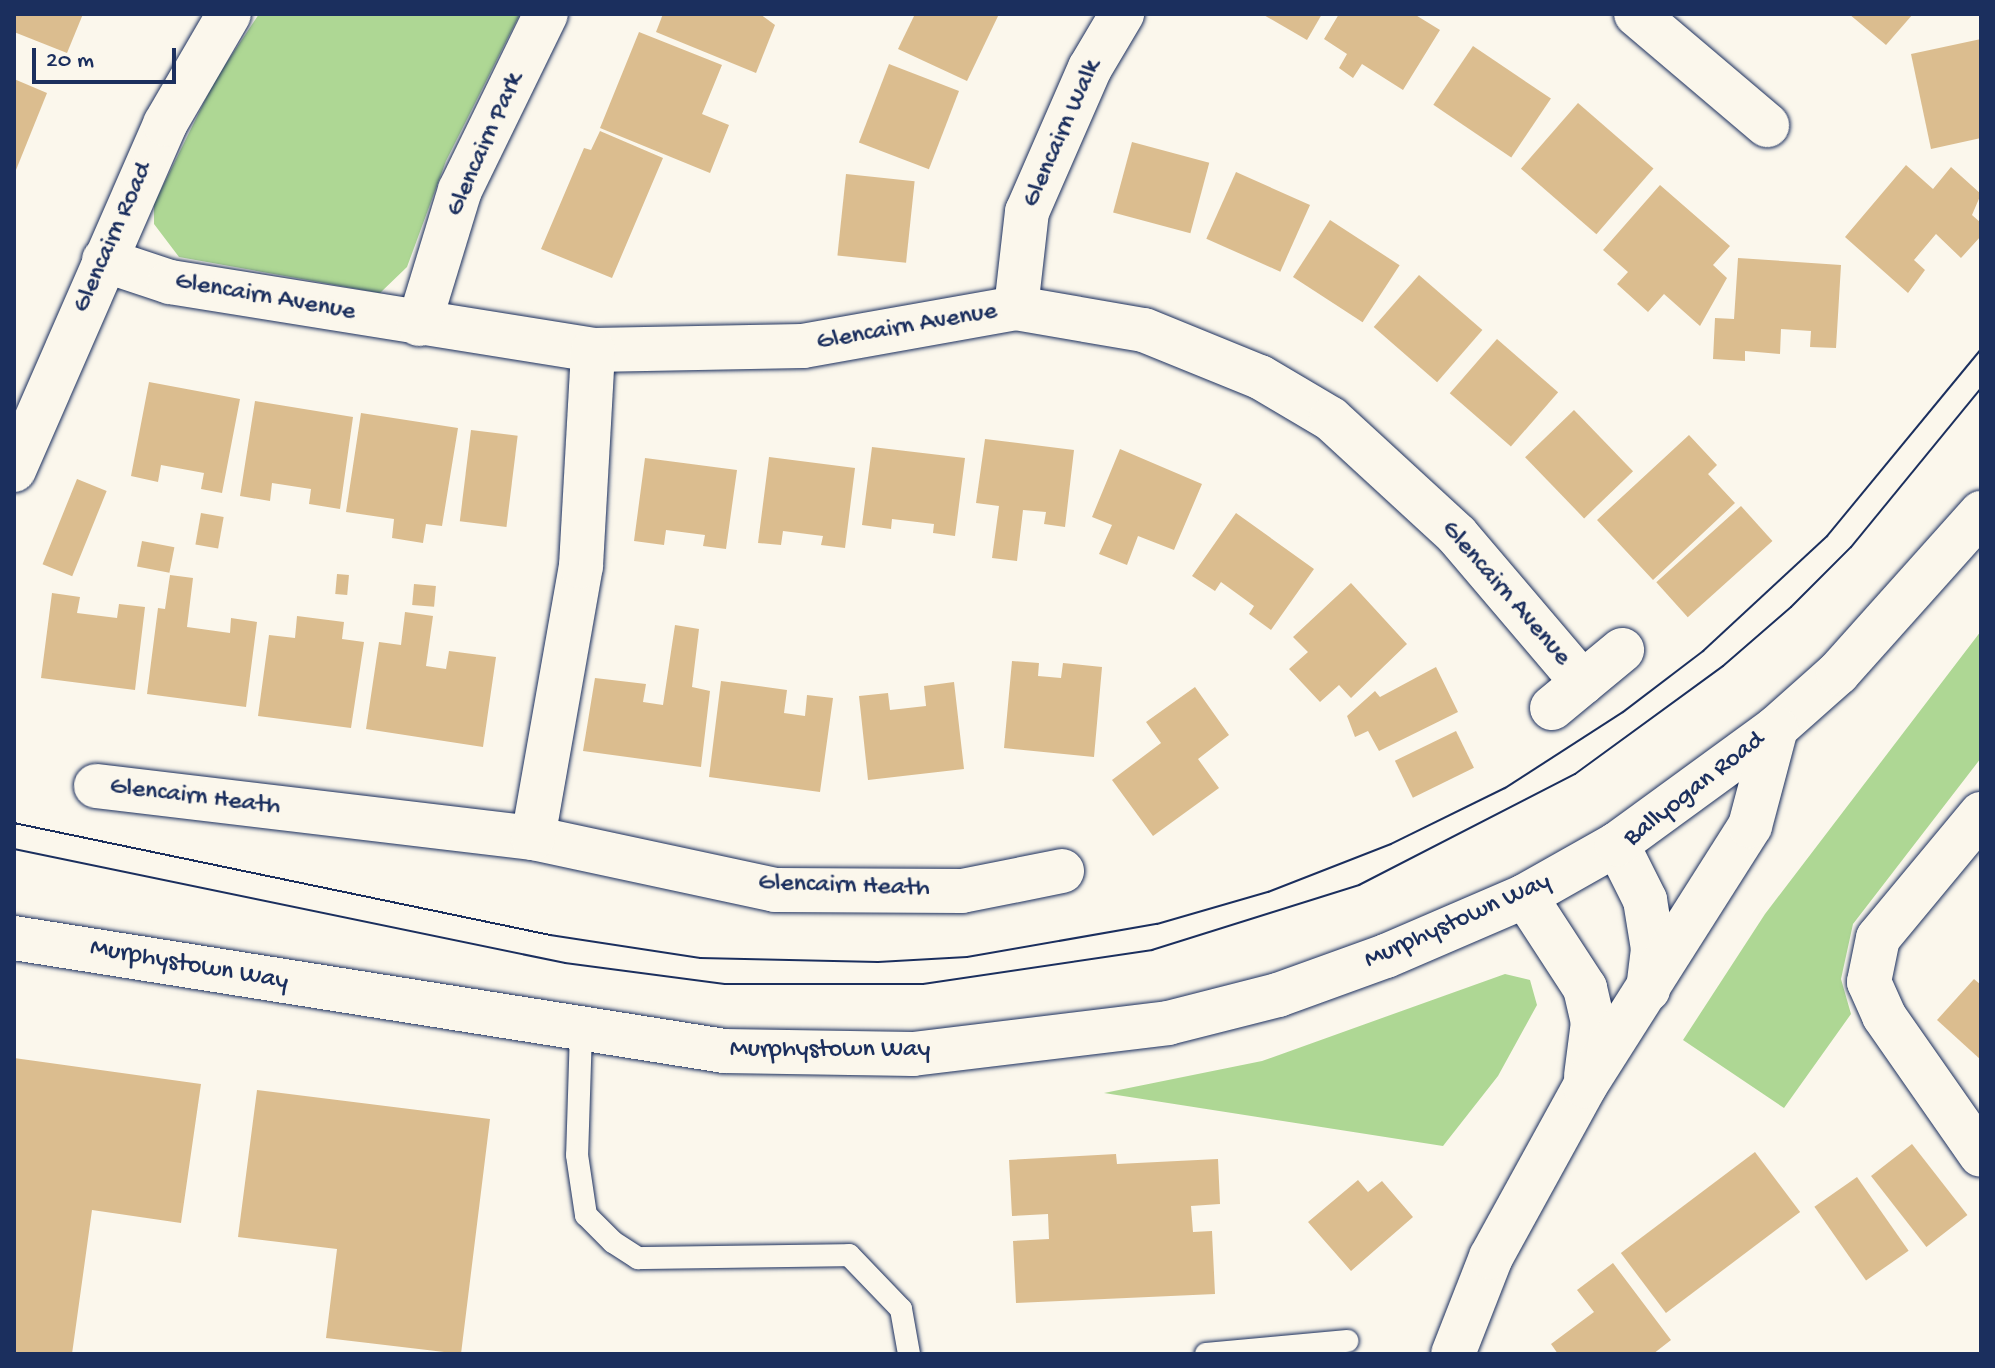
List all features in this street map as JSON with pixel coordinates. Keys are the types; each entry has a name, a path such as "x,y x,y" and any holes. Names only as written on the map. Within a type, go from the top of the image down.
{"street":[{"name":"Glencairn Road","path":"14,470 165,124 229,14"},
{"name":"Glencairn Park","path":"419,324 460,190 546,14"},
{"name":"Glencairn Walk","path":"1016,308 1027,212 1090,68 1122,14"},
{"path":"1636,14 1767,125"},
{"name":"Glencairn Avenue","path":"104,260 170,282 593,350 803,346 1016,308 1189,343 1331,419 1457,535 1568,696 1622,650"},
{"path":"533,838 581,566 593,350"},
{"name":"Ballyogan Road","path":"1648,991 1653,949 1645,900 1617,844 1776,728 1899,611 1981,513"},
{"name":"Ballyogan Road","path":"1453,1354 1491,1257 1585,1086 1750,826 1776,728"},
{"name":"Glencairn Heath","path":"96,786 533,838 775,890 962,891 1062,871"},
{"path":"1981,814 1878,938 1869,982 1884,1016 1981,1155"},
{"name":"Murphystown Way","path":"14,938 581,1031 724,1051 819,1056 1043,1042 1168,1023 1278,995 1525,896 1617,844"},
{"name":"Ballyogan Road","path":"1525,896 1585,988 1593,1022 1585,1086"}],"lane":[{"path":"581,1031 577,1155 586,1215 613,1242 638,1258 849,1255 901,1309 909,1354"},
{"path":"1206,1354 1347,1341"}],"green space":[{"path":"259,14 520,14 446,161 407,267 380,293 179,257 154,224 154,204 215,80"},
{"path":"1981,631 1981,758 1853,924 1841,979 1851,1014 1784,1108 1683,1040 1765,914"},
{"path":"1505,974 1530,980 1537,1005 1498,1076 1443,1146 1104,1093 1262,1061"}],"building":[{"path":"14,14 83,14 67,53 14,32"},
{"path":"663,14 760,14 775,25 756,73 656,32"},
{"path":"915,14 999,14 967,81 898,49"},
{"path":"1262,14 1322,14 1307,40"},
{"path":"1339,14 1414,14 1440,30 1403,90 1362,64 1353,78 1339,68 1347,54 1324,39"},
{"path":"1849,14 1913,14 1886,45"},
{"path":"639,32 722,65 702,114 729,125 710,173 600,128"},
{"path":"1981,39 1981,138 1931,149 1911,54"},
{"path":"1473,46 1551,99 1511,157 1433,105"},
{"path":"889,64 959,91 929,169 859,142"},
{"path":"14,79 47,93 14,175"},
{"path":"1578,103 1653,169 1596,234 1521,169"},
{"path":"600,131 663,158 612,278 541,249 584,148 591,150"},
{"path":"1132,142 1209,163 1190,233 1113,213"},
{"path":"1906,165 1933,189 1951,167 1981,194 1972,215 1981,223 1981,236 1961,258 1936,234 1914,260 1925,270 1908,293 1845,237"},
{"path":"1236,172 1310,205 1280,272 1206,239"},
{"path":"846,174 915,181 906,263 837,256"},
{"path":"1660,185 1730,246 1713,265 1727,278 1700,326 1664,294 1648,312 1617,284 1628,272 1603,250"},
{"path":"1330,220 1400,265 1363,322 1293,277"},
{"path":"1738,258 1841,265 1836,348 1810,347 1811,331 1781,329 1780,354 1745,351 1745,361 1713,359 1715,318 1734,319"},
{"path":"1419,275 1482,330 1437,382 1374,327"},
{"path":"1497,339 1558,392 1511,446 1450,393"},
{"path":"149,382 240,399 222,493 201,489 204,473 161,465 158,482 131,476"},
{"path":"255,401 353,417 340,509 309,504 311,489 272,483 270,501 240,496"},
{"path":"1574,410 1633,471 1584,518 1525,457"},
{"path":"361,413 458,428 442,526 426,524 423,543 392,538 394,519 346,512"},
{"path":"471,430 518,436 506,527 460,521"},
{"path":"1689,435 1717,465 1708,474 1735,503 1653,580 1597,520"},
{"path":"985,439 1074,450 1065,527 1044,524 1046,512 1023,510 1017,561 992,558 999,506 976,503"},
{"path":"872,447 965,458 955,536 933,533 934,524 892,519 891,529 862,525"},
{"path":"1120,449 1202,484 1174,550 1138,536 1127,565 1099,554 1112,525 1092,517"},
{"path":"769,457 855,468 845,548 821,545 823,536 783,531 781,545 758,543"},
{"path":"645,458 737,470 726,549 703,546 705,535 666,530 664,545 634,541"},
{"path":"77,479 107,491 72,576 43,564"},
{"path":"1741,506 1772,541 1688,617 1656,582"},
{"path":"201,513 224,517 218,549 195,545"},
{"path":"1236,513 1314,569 1271,630 1249,614 1254,606 1221,582 1215,591 1192,576"},
{"path":"142,541 174,547 169,573 137,567"},
{"path":"337,574 349,575 347,595 335,594"},
{"path":"170,575 193,578 187,627 230,633 231,618 257,622 246,707 147,694 158,608 165,609"},
{"path":"1351,583 1407,644 1351,698 1339,685 1320,702 1289,669 1308,652 1293,637"},
{"path":"414,584 436,586 434,607 412,605"},
{"path":"52,593 80,597 77,613 117,618 119,604 145,607 135,690 41,678"},
{"path":"405,612 433,616 426,666 446,669 449,651 496,657 483,747 366,729 379,642 401,645"},
{"path":"297,616 344,622 342,639 364,642 351,728 258,716 269,635 295,638"},
{"path":"675,625 699,629 692,687 710,691 701,767 583,751 595,678 646,684 643,702 663,705"},
{"path":"1012,661 1039,663 1038,676 1061,678 1063,663 1102,667 1094,757 1004,748"},
{"path":"1436,667 1458,712 1379,751 1368,731 1355,737 1347,716 1375,691 1380,697"},
{"path":"721,681 787,690 784,713 805,716 807,695 833,698 820,792 709,777"},
{"path":"954,682 964,769 868,780 859,696 888,693 890,710 926,706 924,686"},
{"path":"1195,687 1229,735 1198,759 1219,788 1153,836 1112,780 1161,743 1146,722"},
{"path":"1456,731 1474,768 1413,798 1395,761"},
{"path":"1974,979 1981,985 1981,1060 1937,1020"},
{"path":"14,1058 201,1084 181,1223 92,1210 72,1354 14,1354"},
{"path":"257,1090 490,1119 461,1354 326,1338 337,1249 238,1237"},
{"path":"1912,1144 1967,1215 1926,1247 1871,1176"},
{"path":"1755,1152 1800,1212 1666,1313 1621,1253"},
{"path":"1116,1154 1117,1164 1218,1159 1220,1204 1191,1206 1193,1232 1212,1231 1215,1294 1016,1303 1013,1241 1049,1239 1048,1214 1012,1216 1009,1160"},
{"path":"1857,1177 1909,1251 1866,1281 1814,1207"},
{"path":"1358,1180 1368,1192 1382,1181 1413,1217 1351,1271 1308,1222"},
{"path":"1613,1263 1671,1340 1653,1354 1558,1354 1551,1344 1594,1312 1577,1290"}],"tram line":[{"path":"14,823 550,935 700,958 878,962 967,957 1157,924 1268,892 1391,844 1505,788 1623,712 1703,651 1827,536 1981,349"},
{"path":"14,849 565,963 725,984 923,984 1152,950 1359,885 1575,774 1723,666 1791,607 1851,547 1981,388"}]}
